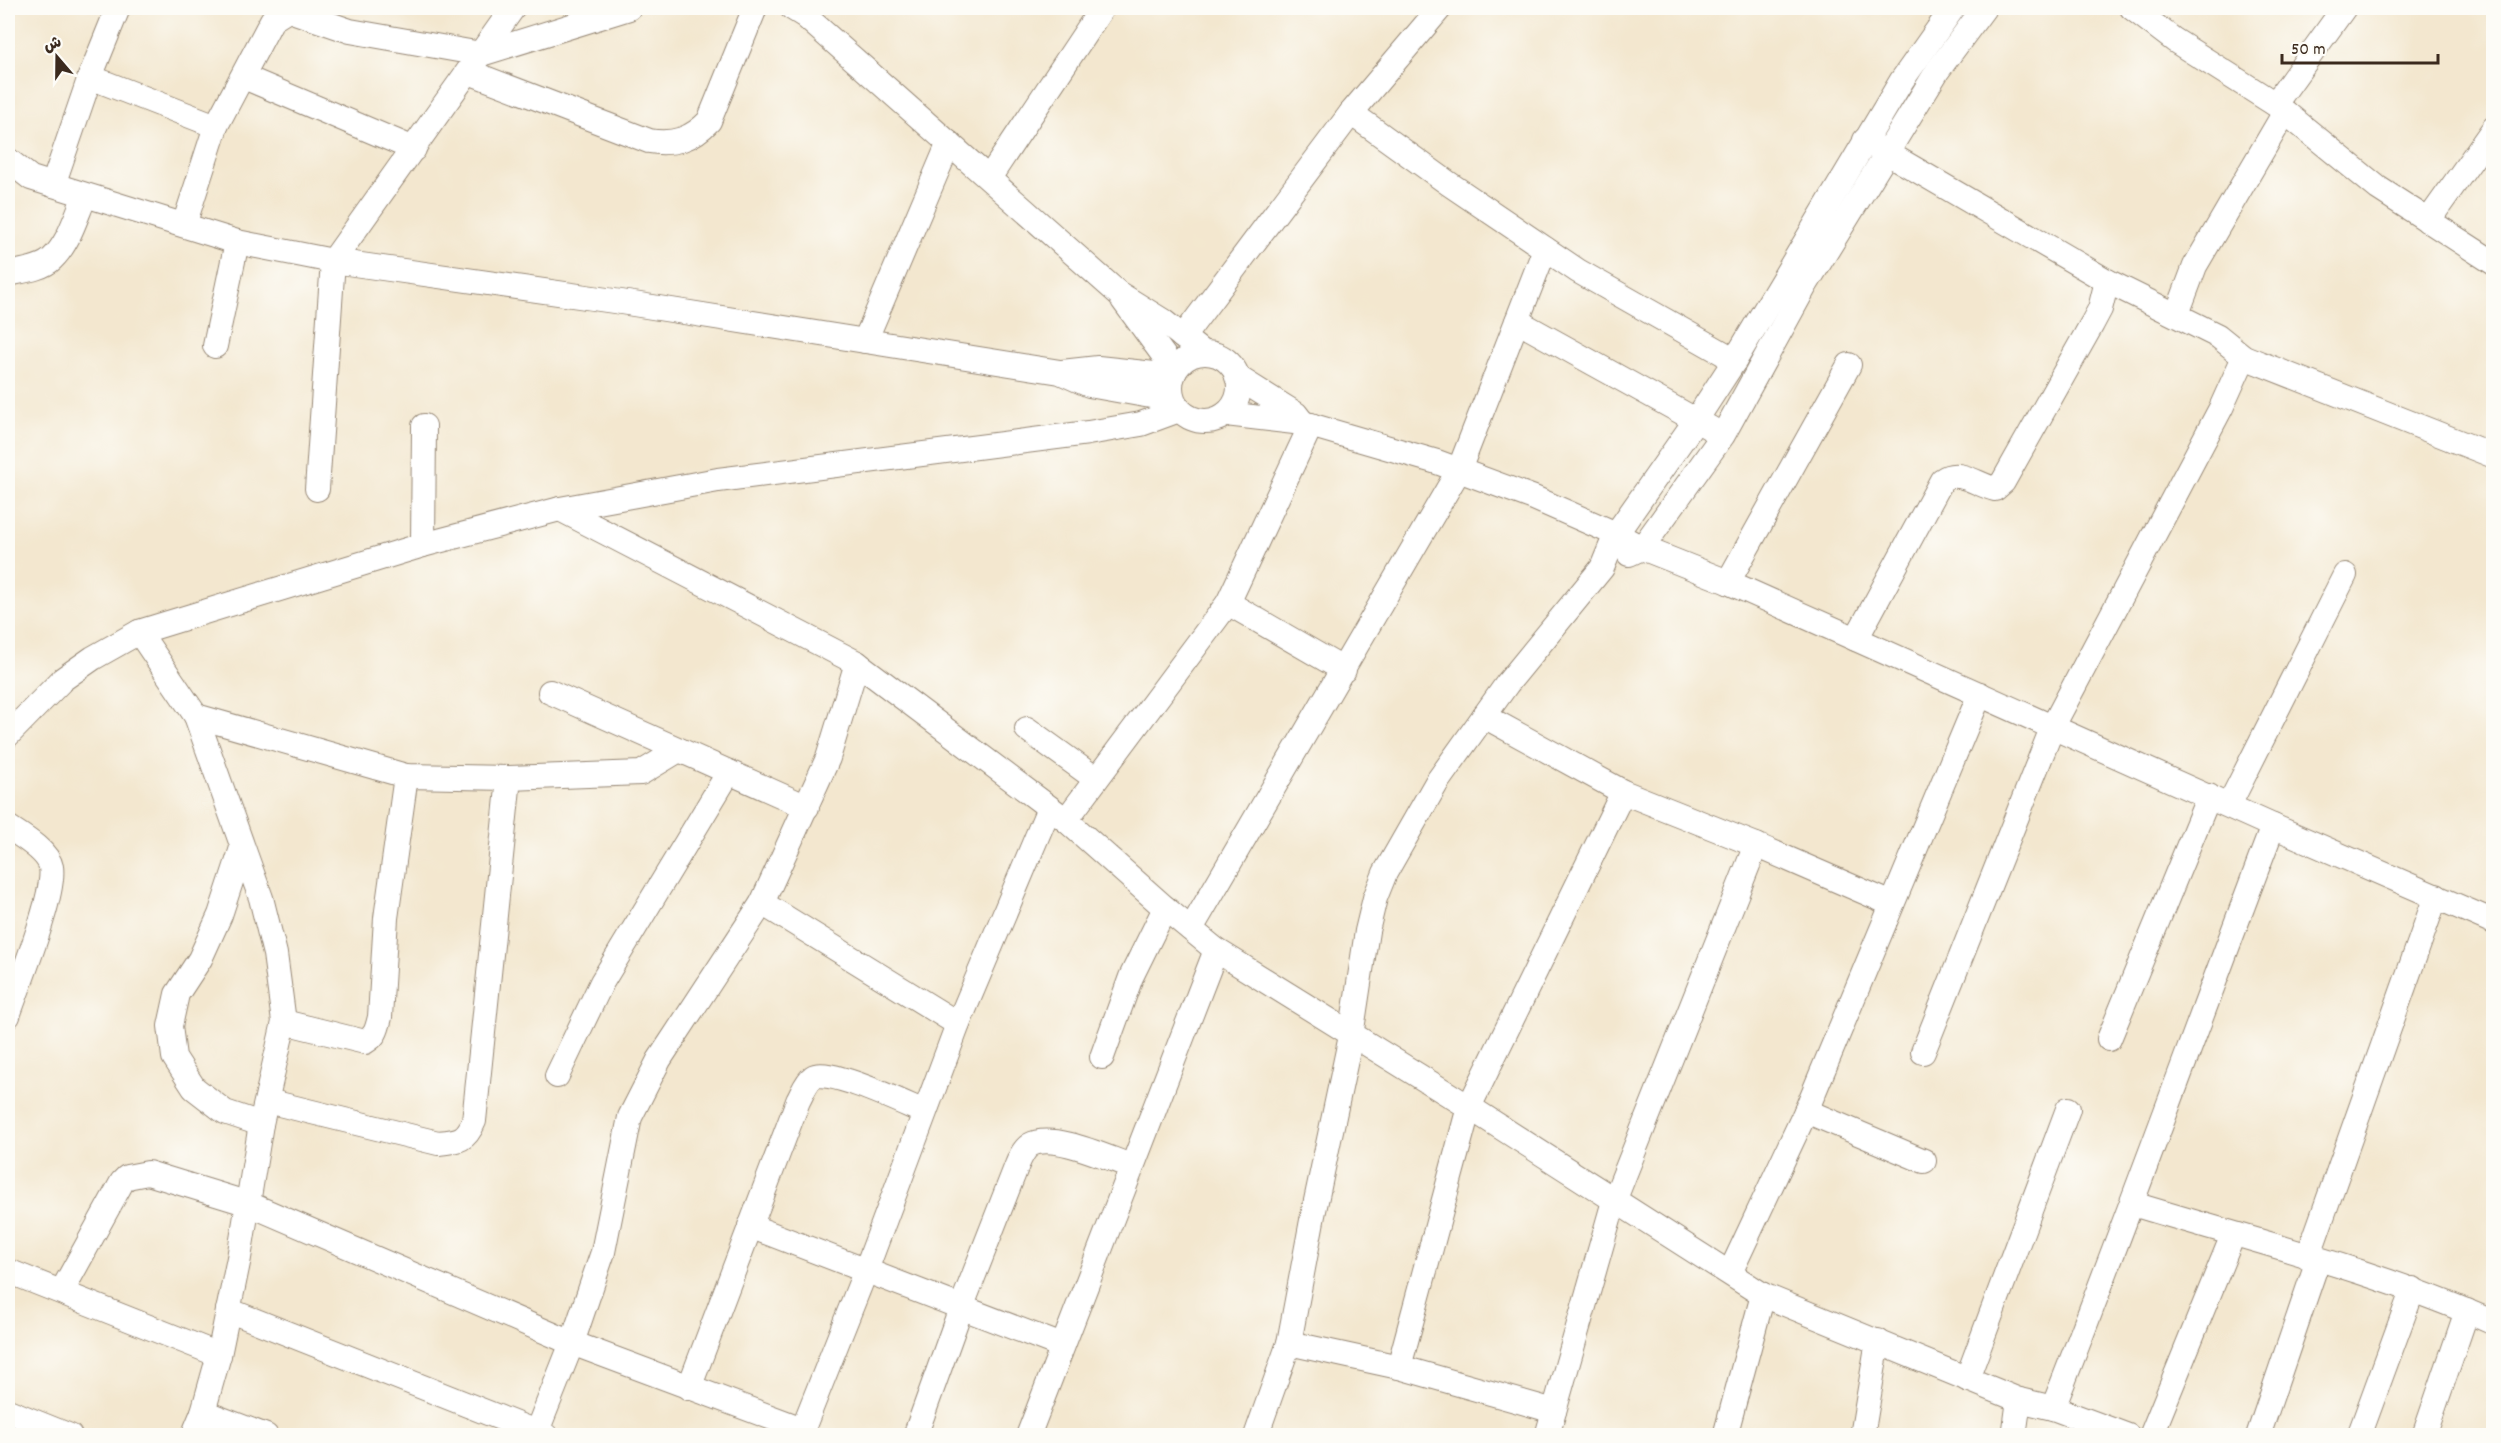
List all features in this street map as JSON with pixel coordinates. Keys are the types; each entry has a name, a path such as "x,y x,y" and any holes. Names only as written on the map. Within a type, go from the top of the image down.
{"street":[{"path":"53,185 90,77 117,8"},
{"path":"184,225 216,126 244,77 272,20 287,8 350,31 475,63 649,141 661,143 685,140 697,134 709,121 755,8"},
{"path":"317,489 333,261 513,8"},
{"path":"475,63 629,8"},
{"path":"792,8 805,16 1118,293 1163,321 1203,353 1224,359 1232,367 1237,377 1238,394 1226,414 1216,419 1199,421 1188,417 1176,405 1170,389 1174,374 1184,360 1203,353"},
{"path":"989,178 1102,8"},
{"path":"1183,338 1351,113 1440,8"},
{"path":"1256,1436 1289,1343 1312,1215 1351,1036 1358,983 1375,898 1385,873 1437,782 1507,684 1602,568 1616,534 1735,360 1902,80 1953,8"},
{"path":"1602,568 1642,548 1723,435 1805,286 1938,70 1984,8"},
{"path":"2132,8 2174,40 2280,108 2378,188 2493,263"},
{"path":"2176,314 2195,266 2280,108 2344,8"},
{"path":"90,77 216,126"},
{"path":"244,77 414,149"},
{"path":"1351,113 1448,183 1578,271 1735,360"},
{"path":"2428,221 2493,128"},
{"path":"1865,140 2107,281 2218,336 2244,357 2493,456"},
{"path":"865,341 949,143"},
{"path":"8,160 31,178 85,196 237,242 333,261 621,302 1060,372 1098,368 1174,374"},
{"path":"8,274 38,267 52,260 69,235 85,196"},
{"path":"215,346 237,242"},
{"path":"1191,929 1459,471 1545,249"},
{"path":"1856,639 1942,480 1948,475 1957,475 1995,489 2004,482 2100,309 2107,281"},
{"path":"1118,293 1174,374"},
{"path":"1517,321 1723,435"},
{"path":"1923,1052 2053,726 2221,408 2244,357"},
{"path":"1728,582 1849,365"},
{"path":"1060,372 1089,386 1176,405"},
{"path":"1237,377 1296,414 1307,424"},
{"path":"8,735 63,679 93,658 139,632 423,545 560,509 718,480 1088,433 1141,424 1176,405"},
{"path":"1226,414 1307,424 1459,471 1534,498 1642,548 1728,582 2493,922"},
{"path":"62,1291 116,1192 127,1177 148,1173 249,1204 572,1343 801,1432 866,1270 958,1024 1058,814 1095,779 1228,603 1307,424"},
{"path":"423,545 424,426"},
{"path":"560,509 857,663 1058,814 1216,950 1351,1036 1469,1107 1763,1295 2019,1400 2053,1408 2128,1436"},
{"path":"2109,1039 2219,801 2344,575"},
{"path":"1228,603 1344,670"},
{"path":"139,632 196,716 261,898 275,954 284,1022 264,1113 249,1204 219,1354 203,1412 193,1436"},
{"path":"228,1310 539,1434 603,1252 630,1117 659,1060 762,903 828,758 857,663"},
{"path":"550,692 807,807"},
{"path":"1730,1273 1806,1111 1980,694"},
{"path":"196,716 406,776 509,778 641,773 679,750"},
{"path":"1484,716 1623,792 1756,845 1892,904"},
{"path":"1027,729 1095,779"},
{"path":"557,1076 602,982 729,772"},
{"path":"284,1022 365,1042 377,1031 380,1017 386,918 406,776"},
{"path":"242,848 220,915 200,959 177,994 170,1026 174,1057 194,1088 225,1112 264,1113 438,1143 455,1142 469,1134 474,1121 509,778"},
{"path":"1399,1367 1469,1107 1623,792"},
{"path":"2053,1408 2133,1204 2208,996 2273,826"},
{"path":"8,827 41,851 51,866 49,896 8,1016"},
{"path":"1547,1436 1614,1201 1756,845"},
{"path":"2258,1436 2313,1258 2436,896"},
{"path":"762,903 958,1024"},
{"path":"1102,1057 1131,977 1165,908"},
{"path":"1028,1436 1216,950"},
{"path":"689,1388 798,1101 813,1076 840,1078 924,1112"},
{"path":"1967,1379 2068,1109"},
{"path":"1806,1111 1924,1161"},
{"path":"915,1436 961,1308 1021,1156 1031,1145 1044,1141 1058,1141 1131,1166"},
{"path":"2133,1204 2413,1290 2493,1323"},
{"path":"750,1226 1062,1346"},
{"path":"2151,1436 2233,1235"},
{"path":"8,1271 219,1354"},
{"path":"2359,1436 2413,1290"},
{"path":"1725,1436 1763,1295"},
{"path":"2432,1433 2467,1311"},
{"path":"1862,1436 1878,1341"},
{"path":"1289,1343 1399,1367 1554,1411"},
{"path":"2014,1436 2019,1400"},
{"path":"8,1411 70,1436"},
{"path":"203,1412 266,1436"}]}
